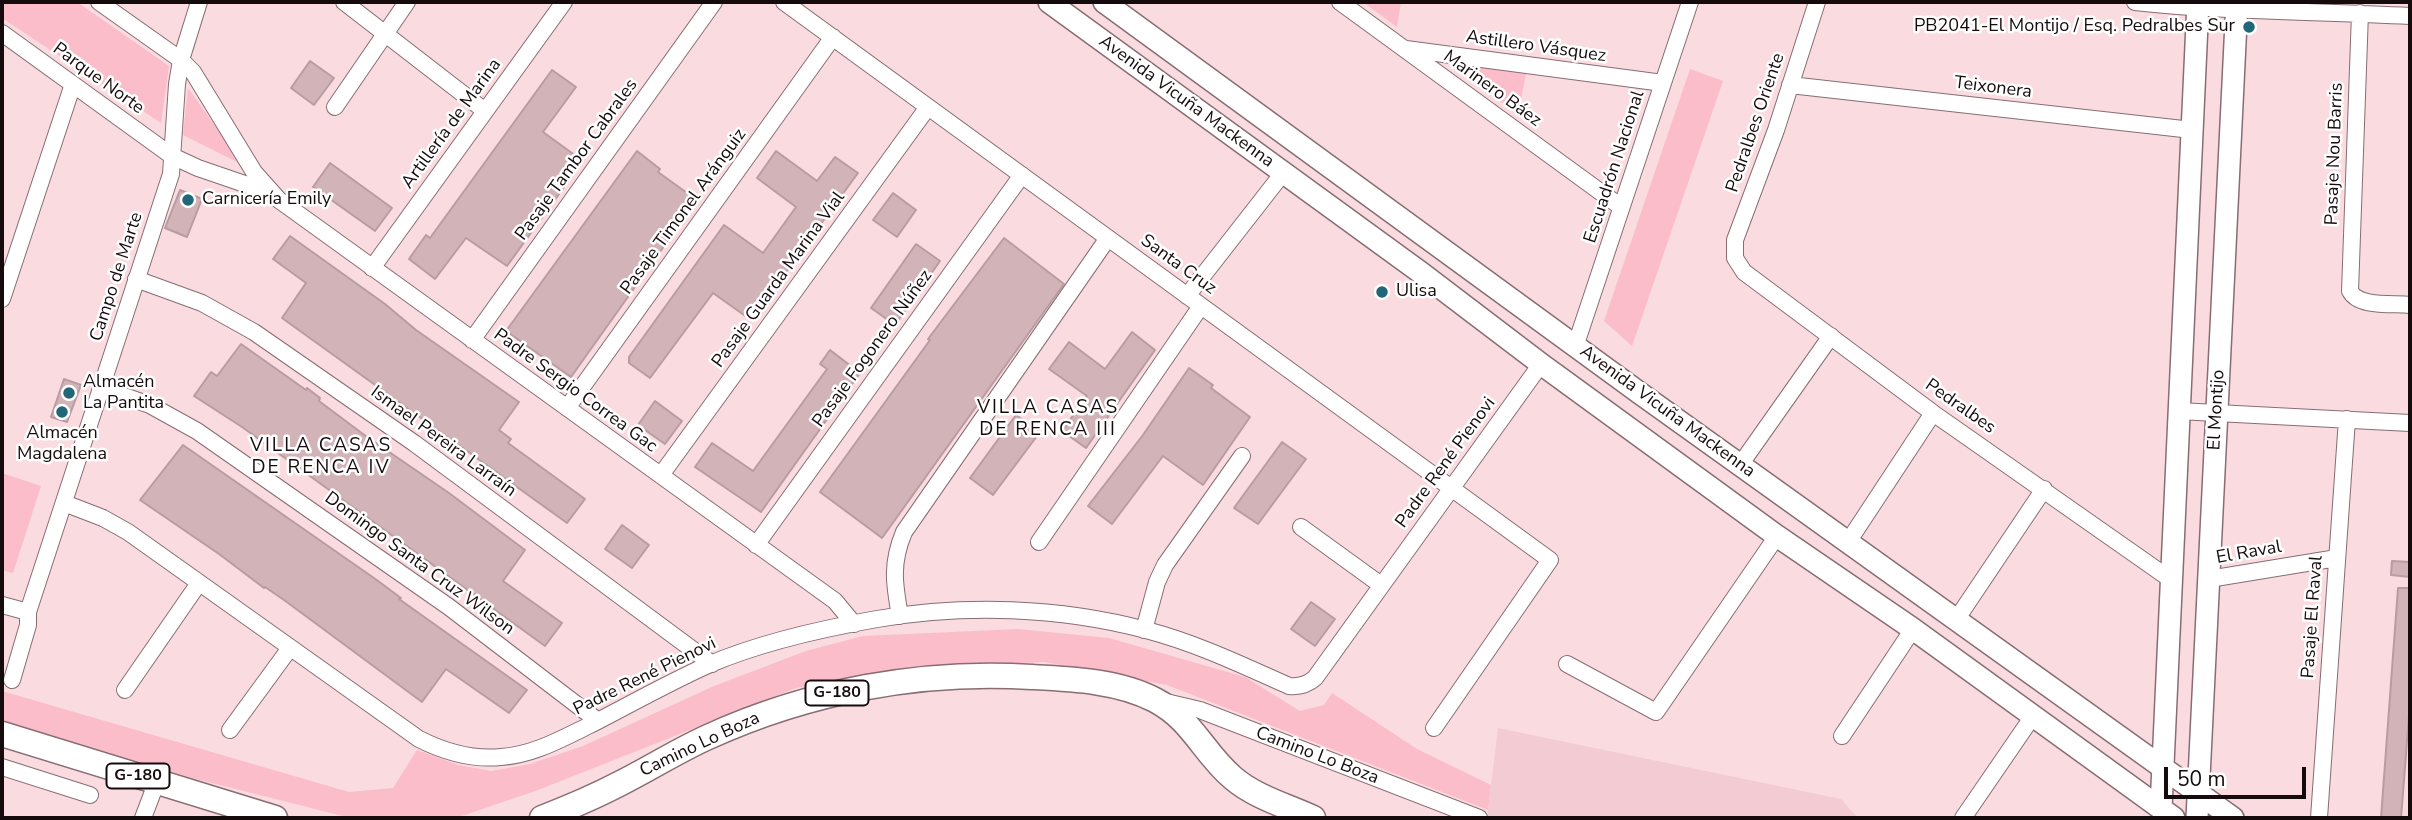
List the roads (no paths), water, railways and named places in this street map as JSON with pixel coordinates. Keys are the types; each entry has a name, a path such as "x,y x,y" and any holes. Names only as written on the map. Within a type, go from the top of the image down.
{"main road":[{"name":"Camino Lo Boza","path":"542,818 592,798 706,738 813,699 877,685 960,676 1021,676 1088,681 1154,699 1182,719 1234,779 1246,788 1313,818"},
{"name":"G-180","path":"2,734 275,818"}],"street":[{"name":"Padre Sergio Correa Gac","path":"99,2 181,60 200,82 254,172 271,193 472,341 835,601 854,624"},
{"name":"Campo de Marte","path":"12,681 28,625 28,612 171,174 177,84 181,60 199,2"},
{"path":"344,2 485,111"},
{"path":"335,107 407,2"},
{"name":"Artillería de Marina","path":"372,268 564,2"},
{"name":"Pasaje Tambor Cabrales","path":"472,341 714,2"},
{"name":"Santa Cruz","path":"784,2 1550,560 1434,728"},
{"name":"Avenida Vicuña Mackenna","path":"1049,2 1777,536 2034,716 2165,815"},
{"name":"Avenida Vicuña Mackenna","path":"1104,2 1641,394 2233,818"},
{"name":"Marinero Báez","path":"1340,2 1621,207"},
{"name":"Escuadrón Nacional","path":"1576,344 1690,2"},
{"name":"Pedralbes Oriente","path":"1734,258 1735,240 1817,2"},
{"path":"2135,2 2236,5 2410,16"},
{"path":"2165,815 2161,766 2198,5"},
{"name":"El Montijo","path":"2197,818 2236,5"},
{"name":"Pasaje Nou Barris","path":"2360,13 2350,285 2353,296 2363,302 2410,305"},
{"name":"Parque Norte","path":"2,33 172,156"},
{"name":"Pasaje Timonel Aránguiz","path":"567,408 833,37"},
{"name":"Astillero Vásquez","path":"1403,48 1663,83"},
{"path":"2,299 73,84"},
{"name":"Teixonera","path":"1790,85 2192,131"},
{"name":"Pasaje Guarda Marina Vial","path":"661,475 928,107"},
{"name":"Padre Sergio Correa Gac","path":"172,156 198,168 271,193"},
{"path":"1187,296 1283,173"},
{"name":"Pasaje Fogonero Núñez","path":"756,545 1022,175"},
{"path":"900,616 893,580 898,547 904,532 1108,238"},
{"path":"1420,272 1440,247"},
{"name":"Pedralbes","path":"1734,258 1744,272 1933,413 2170,579"},
{"name":"Ismael Pereira Larraín","path":"136,279 202,303 254,332 414,443 712,664"},
{"path":"1039,542 1201,306"},
{"path":"1740,465 1831,336"},
{"name":"Padre René Pienovi","path":"64,503 116,524 419,739 458,754 483,758 515,756 544,747 712,664 782,640 900,616 953,611 1027,612 1106,621 1144,630 1226,657 1289,686 1303,686 1315,678 1541,364"},
{"name":"Domingo Santa Cruz Wilson","path":"101,388 150,405 197,431 449,607 598,721"},
{"path":"1621,422 1641,394"},
{"path":"2178,411 2410,423"},
{"path":"1848,542 1933,413"},
{"name":"Pasaje El Raval","path":"2319,818 2347,419"},
{"path":"1144,630 1157,582 1165,565 1242,456"},
{"path":"1956,620 2044,489"},
{"path":"1567,664 1656,712 1797,506"},
{"path":"1301,527 1381,585"},
{"name":"El Raval","path":"2209,579 2337,558"},
{"path":"125,690 200,583"},
{"path":"2,605 28,612"},
{"path":"1842,736 1913,629"},
{"path":"230,730 290,648"},
{"name":"Camino Lo Boza","path":"1154,699 1200,710 1479,818"},
{"path":"1963,818 2034,716"},
{"path":"2,767 90,795"},
{"path":"143,818 157,781"}],"place":[{"name":"PB2041-El Montijo / Esq. Pedralbes Sur","path":"2249,27"},
{"name":"Carnicería Emily","path":"188,200"},
{"name":"Ulisa","path":"1382,292"},
{"name":"Almacén La Pantita","path":"69,393"},
{"name":"Almacén Magdalena","path":"62,412"}],"district":[{"name":"VILLA CASAS DE RENCA III","path":"1048,419"},
{"name":"VILLA CASAS DE RENCA IV","path":"321,457"}]}
